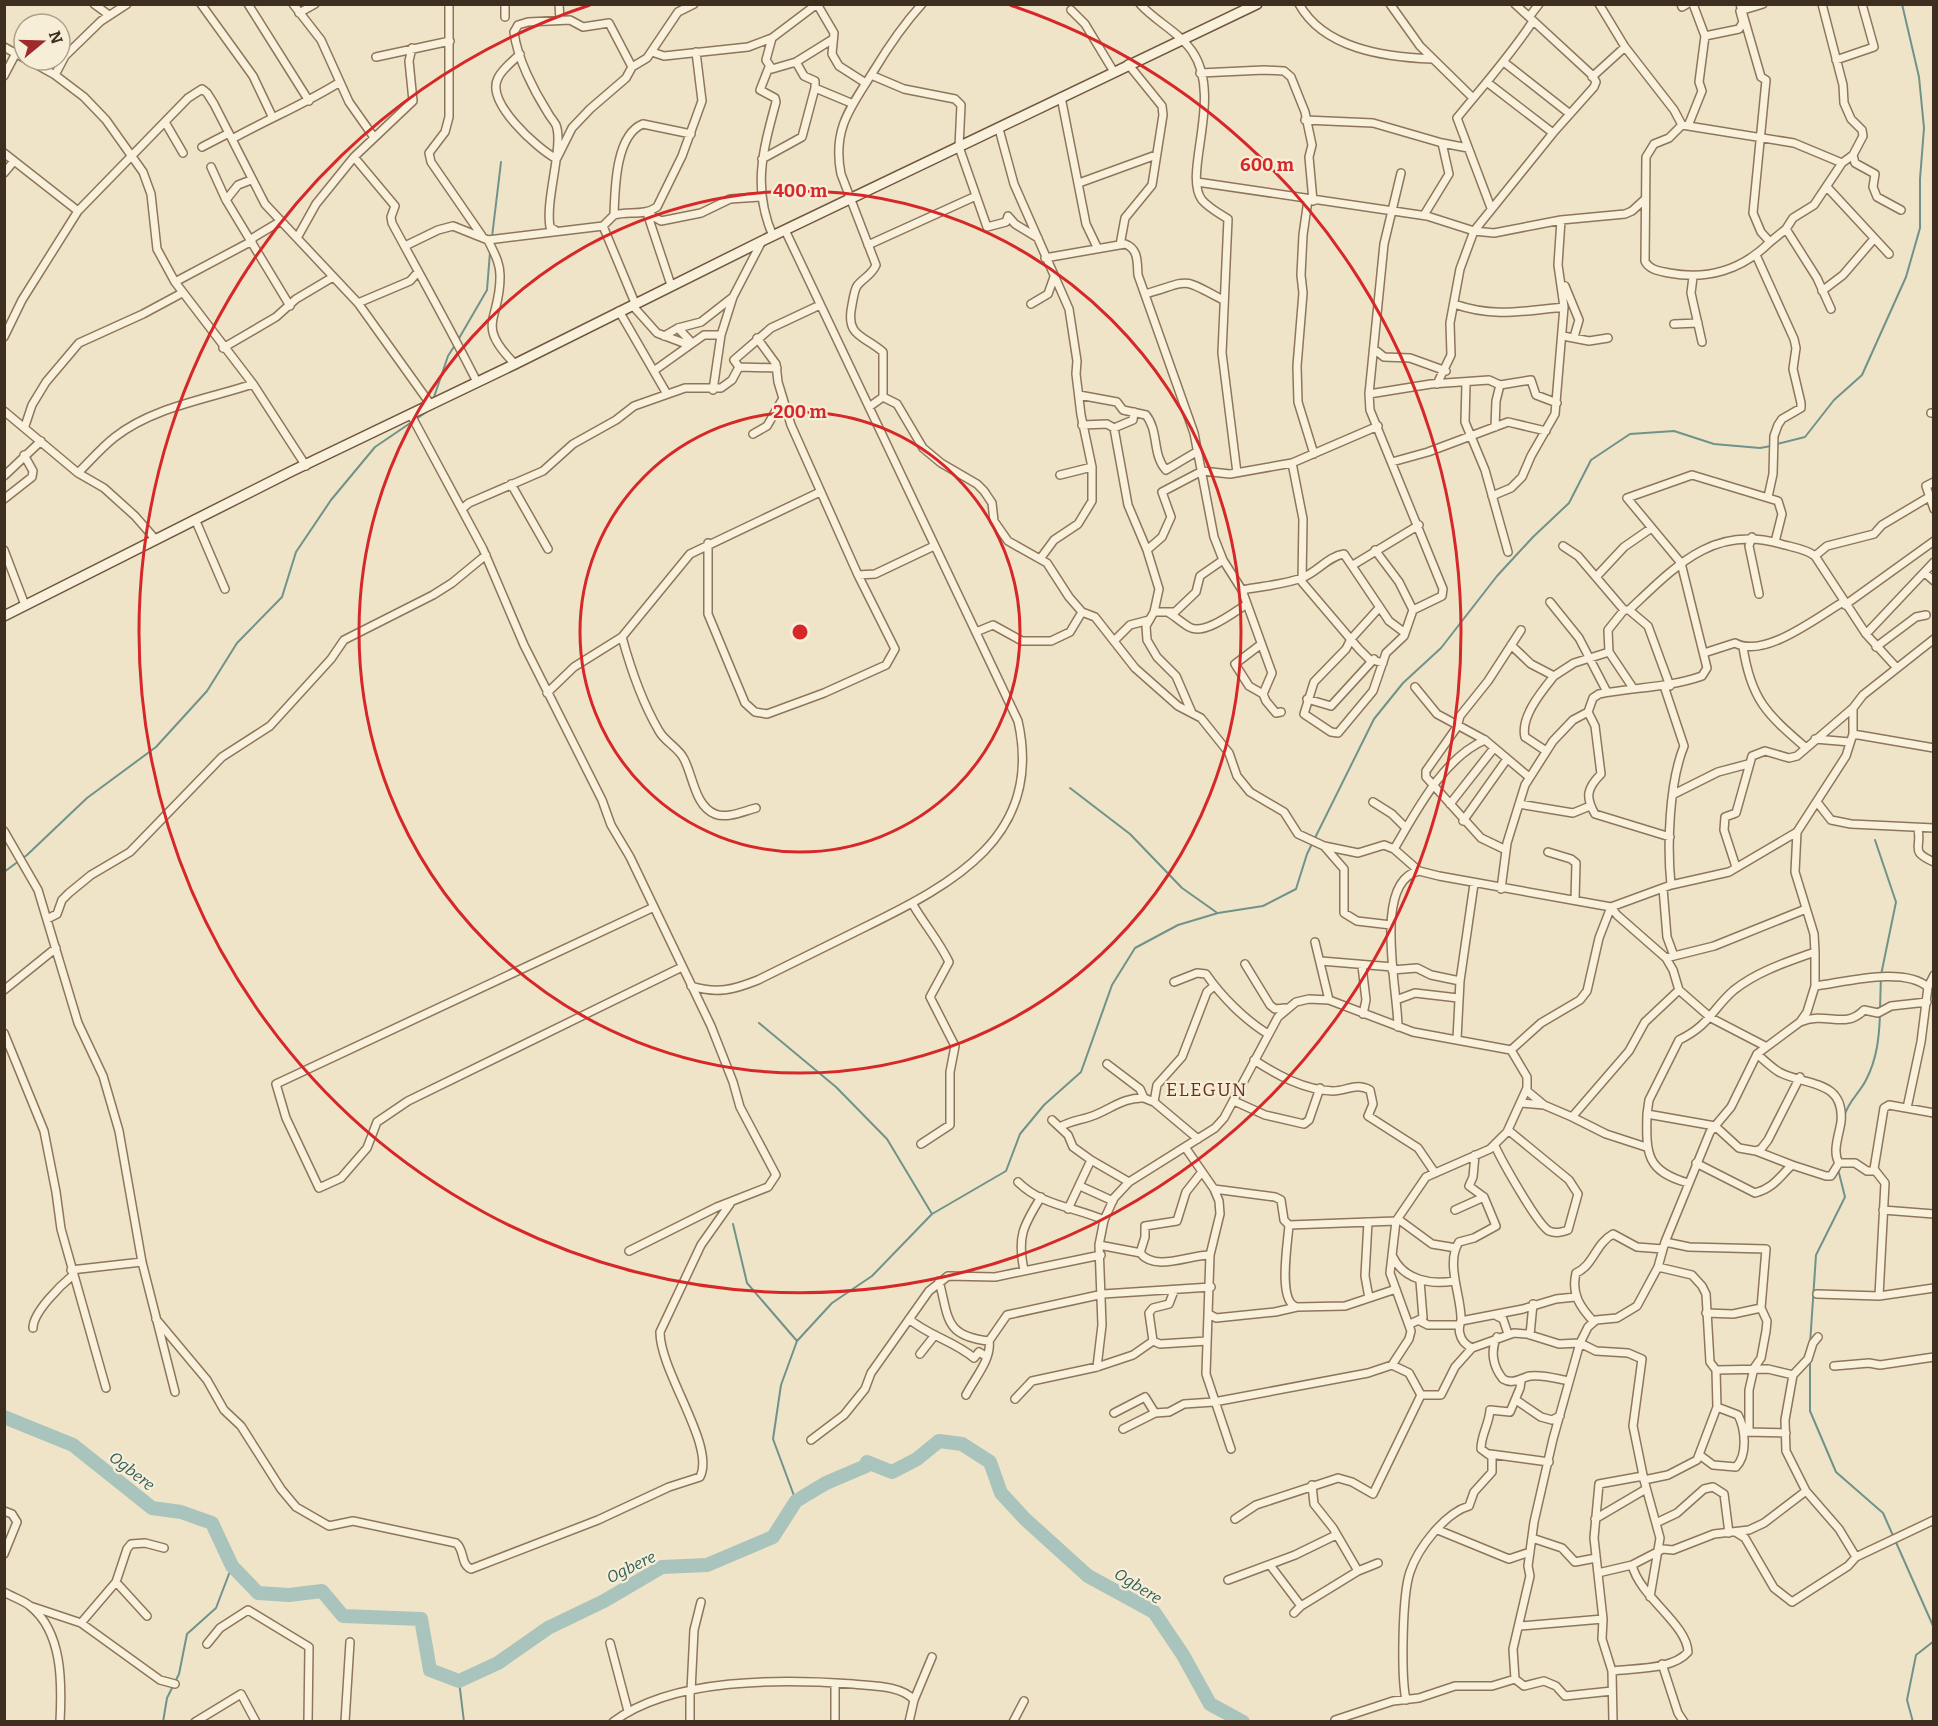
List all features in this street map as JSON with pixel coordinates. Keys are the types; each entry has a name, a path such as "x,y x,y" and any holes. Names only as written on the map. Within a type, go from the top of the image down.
{"main road":[{"path":"4,616 195,519 515,364 671,285 1257,4"}],"street":[{"path":"94,4 108,15"},
{"path":"55,75 65,56 108,15 127,4"},
{"path":"201,4 253,76 272,116"},
{"path":"248,4 309,101"},
{"path":"293,4 321,40 349,102 374,136"},
{"path":"299,13 315,4"},
{"path":"449,4 449,117 445,132 429,153 431,162 497,260 500,279 492,330 497,346 515,364"},
{"path":"505,17 506,4"},
{"path":"559,4 560,20"},
{"path":"555,160 572,128 626,78 632,67 652,52 678,12 694,4"},
{"path":"652,52 664,56 748,47 772,38 817,4 832,28 832,54 839,66 864,82"},
{"path":"883,397 883,352 857,335 851,325 850,315 857,287 876,265 838,160 840,141 851,103 896,33 922,4"},
{"path":"1140,4 1192,51 1200,73 1206,107 1197,163 1197,182 1201,199 1228,219 1222,353 1237,473"},
{"path":"1299,4 1313,25 1337,40 1400,58 1432,59"},
{"path":"1390,4 1420,46 1472,97"},
{"path":"1437,384 1446,371 1452,344 1450,323 1460,269 1474,231 1596,82 1515,4"},
{"path":"1491,208 1457,121 1472,97 1505,63 1539,4"},
{"path":"1599,4 1625,47 1685,125 1794,143 1842,163"},
{"path":"1681,4 1682,7 1687,4"},
{"path":"1693,4 1705,36 1699,82 1702,91 1685,125 1669,138 1654,144 1650,149 1646,157 1644,200 1647,265 1661,272 1694,277 1741,265 1756,255 1786,229 1792,218 1814,205 1842,163 1853,155 1863,136 1862,130 1851,118 1844,103 1822,4"},
{"path":"1740,8 1763,4"},
{"path":"1836,60 1874,47 1862,4"},
{"path":"1705,36 1739,28 1743,22 1740,8"},
{"path":"1740,8 1761,77 1766,80 1753,213 1761,232 1770,242"},
{"path":"1071,10 1085,24 1114,72"},
{"path":"555,230 550,227 548,212 555,160 556,124 542,102 520,54 514,32 522,22 570,20 583,27 609,23 632,67"},
{"path":"772,38 767,50 766,60 769,67 760,90 775,98 776,102 762,159 760,198 773,236"},
{"path":"769,67 775,68 796,62 833,39"},
{"path":"376,57 450,41"},
{"path":"1417,58 1420,46"},
{"path":"1592,77 1625,47"},
{"path":"297,238 316,204 354,157 413,101 409,61 412,48"},
{"path":"614,214 647,213 657,207 692,134 702,101 696,52"},
{"path":"520,54 498,78 495,90 513,122 538,148 555,160"},
{"path":"4,76 12,61"},
{"path":"762,159 802,137 815,81 804,76 796,62"},
{"path":"1505,63 1570,114"},
{"path":"1120,244 1125,218 1152,185 1156,154 1161,139 1162,106 1128,64"},
{"path":"1200,73 1284,71 1291,77 1305,112 1312,145 1309,158 1311,200 1303,235 1303,293 1297,366 1298,402 1314,454"},
{"path":"50,72 84,97 106,120 130,157 143,172 151,194 157,249 175,282 223,348 253,384 306,465"},
{"path":"871,75 904,89 955,99 961,105 959,147 987,227 1006,222 1008,216 1015,224 1038,237"},
{"path":"202,147 309,101 340,82"},
{"path":"1488,83 1554,133"},
{"path":"815,88 851,103"},
{"path":"4,337 22,300 78,211 196,91 202,89 207,93 231,136 265,204 358,303 431,405"},
{"path":"1061,97 1086,224 1097,247"},
{"path":"1305,120 1373,123 1468,148"},
{"path":"165,122 183,153"},
{"path":"405,246 438,230 453,226 485,239 603,226 614,214 616,172 630,135 638,126 643,124 692,134"},
{"path":"999,129 1014,184 1069,309 1077,361 1076,374 1082,425 1092,467 1092,501 1078,524 1054,540 1040,559"},
{"path":"1424,215 1449,174 1442,143"},
{"path":"4,153 78,211"},
{"path":"1079,183 1156,154"},
{"path":"1853,155 1855,163 1875,174 1873,187 1877,197 1901,210"},
{"path":"354,157 395,206 391,217 392,223 418,272 428,285 429,294 450,328 477,382"},
{"path":"4,173 14,161"},
{"path":"211,167 226,200 290,306"},
{"path":"1379,608 1351,639 1346,649 1314,682 1307,699 1304,714 1306,718 1331,732 1338,732 1373,692 1386,653 1405,633 1413,610 1443,594 1419,525 1370,410 1369,394 1377,297 1391,212 1401,173"},
{"path":"226,200 238,185 251,180"},
{"path":"1197,182 1424,215 1446,220 1474,231 1494,233 1562,220 1625,214 1644,200"},
{"path":"1827,188 1873,240 1889,254"},
{"path":"868,245 976,196"},
{"path":"647,213 661,221 701,213 730,199 760,198"},
{"path":"647,213 671,285"},
{"path":"1492,496 1510,488 1522,477 1555,414 1563,336 1564,308 1558,265 1562,220"},
{"path":"175,282 252,240 281,221"},
{"path":"603,226 633,304 648,325 664,336 691,344"},
{"path":"1786,229 1806,258 1831,309"},
{"path":"691,986 708,991 733,990 912,903 947,883 984,854 1002,829 1019,794 1024,763 1018,721 934,546 904,477 879,433 870,407 839,348 784,230"},
{"path":"1822,291 1843,275 1873,240"},
{"path":"713,390 721,335 733,297 762,241"},
{"path":"1045,258 1120,244 1131,246 1136,254 1138,275 1198,451 1214,537 1223,560 1242,590 1272,673 1263,694"},
{"path":"1756,255 1794,339 1796,348 1793,369 1801,403 1801,408 1782,419 1773,436 1773,474 1768,497"},
{"path":"358,303 410,281 418,272"},
{"path":"1031,304 1048,294 1055,274"},
{"path":"223,348 333,277"},
{"path":"1694,277 1691,292 1702,342"},
{"path":"1561,278 1579,320 1574,337"},
{"path":"1145,294 1172,286 1178,281 1187,280 1223,300"},
{"path":"24,426 32,405 46,382 79,344 135,319 182,293"},
{"path":"664,336 678,328 701,322 733,297"},
{"path":"1454,304 1480,313 1564,308"},
{"path":"739,367 734,360 757,338 820,305"},
{"path":"619,311 667,394"},
{"path":"1674,324 1698,323"},
{"path":"678,328 691,344"},
{"path":"655,370 704,335 721,335"},
{"path":"1563,336 1589,341 1608,338"},
{"path":"708,543 708,614 745,703 755,712 767,714 824,693 886,665 892,657 895,649 820,492 782,400 777,368 757,338"},
{"path":"1374,349 1384,357 1410,358 1446,371"},
{"path":"462,509 469,503 543,471 573,444 616,420 634,406 699,386 713,390 721,388 732,380 739,367"},
{"path":"739,367 777,368"},
{"path":"1369,394 1437,384 1489,380 1500,385 1531,380 1536,395 1557,404"},
{"path":"1466,383 1464,407 1469,437 1476,445 1508,552"},
{"path":"78,473 115,436 141,422 159,413 253,384"},
{"path":"1495,427 1496,401 1500,385"},
{"path":"1079,395 1117,402 1123,410 1146,415 1150,420 1155,448 1166,470 1198,451"},
{"path":"870,407 883,397"},
{"path":"883,397 897,404 923,448 941,463 977,484 984,491 992,503 994,521 1008,542 1047,563 1069,597 1082,612 1095,617 1135,668 1178,706 1201,718 1215,738 1223,744 1237,776 1250,792 1284,812 1298,834 1324,846 1358,853 1384,845 1394,849 1419,871"},
{"path":"753,434 767,426 782,400"},
{"path":"4,411 78,473 104,488 135,516 156,540"},
{"path":"1114,428 1133,420 1134,412"},
{"path":"411,415 486,555 546,693 711,1026 733,1082 740,1107 776,1175 768,1187 734,1200 629,1251"},
{"path":"1392,462 1508,422 1545,431"},
{"path":"1082,425 1107,424 1114,428 1128,505 1148,550 1159,589 1154,612 1146,626 1147,640 1157,657 1176,676 1192,714"},
{"path":"1148,550 1162,537 1171,518 1162,492 1202,471 1215,474 1237,473 1292,463 1378,426"},
{"path":"4,476 24,455 42,441"},
{"path":"4,499 32,477 33,471 24,455"},
{"path":"1292,463 1303,519 1304,554 1301,578 1323,608 1369,659 1383,663"},
{"path":"1060,475 1092,467"},
{"path":"1502,889 1506,850 1529,777 1545,751 1573,720 1588,712 1593,698 1607,692 1667,686 1702,676 1707,668 1681,563 1650,529 1627,498 1692,475 1768,497 1778,501 1782,514 1775,542"},
{"path":"1934,482 1926,486 1934,509"},
{"path":"510,484 548,549"},
{"path":"546,693 574,667 622,637 690,554 708,543 820,492"},
{"path":"1815,556 1827,546 1874,534 1929,496"},
{"path":"456,499 469,503"},
{"path":"195,519 225,589"},
{"path":"1353,565 1419,525"},
{"path":"1597,576 1624,547 1650,529"},
{"path":"1752,537 1749,546 1759,594"},
{"path":"1633,688 1609,652 1608,630 1627,610 1681,563 1710,546 1752,537 1775,542 1815,556 1844,604 1876,647 1896,667"},
{"path":"1704,653 1735,643 1743,648 1754,648 1776,641 1844,604 1934,542"},
{"path":"858,575 875,574 934,546"},
{"path":"1563,546 1578,556 1597,576 1608,593 1648,627 1667,686 1684,746 1677,764 1674,794 1670,837 1671,885"},
{"path":"4,550 26,605"},
{"path":"1375,550 1399,582 1413,610"},
{"path":"1242,590 1301,578 1344,554 1389,621 1405,633"},
{"path":"47,919 57,914 62,900 69,893 91,876 130,852 222,757 270,726 331,659 344,640 432,595 452,583 486,555"},
{"path":"1154,612 1175,612 1196,592 1200,576 1223,560"},
{"path":"1866,634 1934,562"},
{"path":"1925,573 1934,581"},
{"path":"1550,602 1592,658 1607,692"},
{"path":"1169,613 1194,629 1213,626 1247,604"},
{"path":"976,632 993,625 1022,640 1051,641 1070,633 1082,612"},
{"path":"1876,647 1916,617 1926,615"},
{"path":"1114,641 1130,625 1149,620"},
{"path":"1506,850 1481,838 1463,821 1426,777 1426,771 1457,727 1460,716 1488,681 1521,630"},
{"path":"622,637 634,681 660,733 683,757 696,793 707,808 715,814 725,816 756,808"},
{"path":"1736,867 1724,830 1725,817 1736,813 1752,756 1766,751 1789,758 1797,756 1853,708 1863,695 1934,639"},
{"path":"1260,645 1235,664 1249,686 1263,694 1270,707 1276,712 1281,712"},
{"path":"1511,645 1531,664 1554,676"},
{"path":"1743,648 1756,693 1768,715 1805,747"},
{"path":"1545,751 1525,737 1522,728 1539,692 1554,676 1574,663 1609,652"},
{"path":"1307,699 1331,706 1374,659"},
{"path":"1415,687 1437,714 1457,727 1485,740 1529,777"},
{"path":"1398,1027 1392,969 1391,925 1399,884 1408,873 1419,871 1474,884 1611,906 1671,885 1713,877 1736,867 1797,832 1839,771 1852,734 1853,708"},
{"path":"1588,712 1595,726 1600,774 1590,786 1587,795 1595,814 1670,837"},
{"path":"1852,734 1934,748"},
{"path":"1815,739 1850,742"},
{"path":"1394,849 1435,785 1458,756 1468,747 1485,740"},
{"path":"1450,804 1494,748"},
{"path":"1463,821 1507,759"},
{"path":"1674,794 1718,772 1748,764"},
{"path":"1373,802 1392,814 1406,828"},
{"path":"1817,802 1832,820 1851,824 1934,828"},
{"path":"1519,804 1573,813 1590,806"},
{"path":"1918,829 1917,850 1921,856 1934,862"},
{"path":"4,831 38,890 78,1023 103,1076 119,1131 142,1262 175,1392"},
{"path":"1797,832 1795,872 1814,934 1815,952 1815,987 1807,1012 1800,1022"},
{"path":"1324,846 1344,869 1344,913 1358,921 1391,925"},
{"path":"1548,852 1572,859 1575,863 1575,900"},
{"path":"1456,1039 1458,998 1474,884"},
{"path":"1663,888 1667,937 1674,956"},
{"path":"912,903 939,942 949,962 930,997 955,1046 950,1072 950,1125 921,1144"},
{"path":"1611,906 1617,915 1666,958 1679,990 1711,1018 1765,1046"},
{"path":"1511,1050 1527,1034 1561,1013 1587,991 1599,938 1611,906"},
{"path":"654,907 276,1084 286,1118 320,1188 341,1178 367,1148 376,1122 408,1101 682,967"},
{"path":"1666,958 1724,943 1806,909"},
{"path":"1315,942 1329,1000"},
{"path":"4,990 56,948"},
{"path":"1688,1183 1659,1172 1653,1165 1646,1147 1649,1100 1679,1040 1691,1035 1711,1018 1733,991 1753,978 1777,965 1815,952"},
{"path":"1321,961 1392,969 1417,968 1431,975 1460,981"},
{"path":"1245,964 1270,1005 1275,1009 1285,1008 1309,999 1329,1000 1398,1027 1439,1038 1456,1039 1511,1050 1527,1077 1526,1090 1521,1103 1508,1130 1494,1146 1426,1177 1397,1220 1390,1273 1410,1324 1409,1339 1392,1365"},
{"path":"1362,966 1366,1000 1363,1014"},
{"path":"1174,982 1197,973 1206,974 1214,986 1254,1026 1268,1034"},
{"path":"1907,1108 1922,1042 1928,987 1934,975"},
{"path":"1815,987 1883,977 1907,977 1921,981 1928,987"},
{"path":"1154,1102 1156,1085 1182,1057 1207,992 1214,986"},
{"path":"1572,1117 1629,1051 1645,1022 1679,990"},
{"path":"1396,1000 1415,993 1458,998"},
{"path":"1612,1691 1565,1696 1556,1686 1544,1681 1524,1686 1515,1679 1513,1649 1530,1576 1532,1538 1560,1416 1569,1381 1576,1365 1580,1343 1588,1327 1594,1322 1617,1318 1631,1311 1658,1267 1696,1163 1715,1126 1740,1091 1757,1054 1765,1046 1800,1022 1813,1017 1849,1021 1855,1019 1864,1010 1878,1013 1891,1006 1926,1002"},
{"path":"1097,1367 1102,1294 1099,1245 1104,1220 1113,1201 1130,1182 1198,1139 1224,1118 1268,1034 1285,1008"},
{"path":"4,1033 44,1131 57,1192 61,1229 106,1388"},
{"path":"1647,1114 1715,1126 1738,1148 1756,1150 1792,1165 1831,1176 1839,1164 1836,1148 1842,1109 1835,1096 1821,1085 1780,1072 1757,1054"},
{"path":"1254,1060 1298,1084 1334,1091 1362,1086 1370,1090 1373,1104 1368,1116 1418,1148 1435,1173"},
{"path":"1107,1064 1140,1089 1144,1098"},
{"path":"1756,1150 1761,1149 1768,1140 1800,1077"},
{"path":"1234,1101 1265,1115 1304,1124 1309,1120 1320,1088"},
{"path":"1526,1090 1544,1105 1606,1134 1646,1147"},
{"path":"1060,1127 1074,1119 1093,1116 1131,1098 1144,1098 1154,1102 1198,1139"},
{"path":"1521,1103 1544,1105"},
{"path":"1880,1296 1885,1183 1875,1171 1884,1108 1889,1105 1934,1113"},
{"path":"1052,1120 1060,1127 1073,1147 1130,1182"},
{"path":"1494,1146 1535,1216 1549,1230 1561,1233 1568,1230 1578,1194 1569,1180 1508,1130"},
{"path":"1185,1147 1214,1189 1220,1214 1210,1256 1213,1316 1207,1341 1206,1374 1231,1449"},
{"path":"1472,1348 1461,1337 1454,1281 1456,1248 1459,1242 1474,1238 1496,1226 1484,1197 1469,1186 1473,1177 1475,1155"},
{"path":"1068,1209 1091,1160"},
{"path":"1839,1164 1855,1162 1867,1171 1875,1171"},
{"path":"1696,1163 1755,1192 1768,1190 1779,1182 1792,1165"},
{"path":"1202,1173 1186,1192 1177,1221 1145,1226 1141,1252 1145,1259 1166,1262 1210,1256"},
{"path":"1018,1182 1028,1191 1068,1209 1082,1210 1104,1220"},
{"path":"1080,1186 1113,1201"},
{"path":"1214,1189 1275,1197 1283,1203 1284,1220 1289,1225 1397,1220 1432,1244 1456,1248"},
{"path":"1024,1270 1020,1249 1021,1234 1041,1197"},
{"path":"1455,1210 1484,1197"},
{"path":"156,1319 207,1380 214,1397 242,1426 281,1490 296,1507 329,1526 353,1521 456,1543 460,1546 464,1563 471,1569 598,1520 669,1487 700,1477 704,1469 702,1450 660,1344 660,1332 701,1245 726,1207 734,1200"},
{"path":"1883,1210 1934,1214"},
{"path":"1368,1222 1365,1276 1369,1298"},
{"path":"1289,1225 1285,1284 1287,1300 1291,1306 1345,1306 1396,1289"},
{"path":"1594,1322 1575,1297 1576,1273 1588,1265 1604,1239 1618,1234 1637,1247 1766,1248 1761,1308 1767,1321 1766,1331 1761,1358 1754,1368 1749,1390 1744,1454 1736,1467 1713,1465 1701,1456"},
{"path":"1099,1245 1141,1252"},
{"path":"811,1440 844,1415 865,1389 871,1373 939,1281 948,1276 995,1277 1101,1255"},
{"path":"1392,1255 1402,1271 1420,1281 1454,1281"},
{"path":"33,1328 33,1322 39,1311 72,1273 142,1262"},
{"path":"1613,1722 1612,1671 1602,1639 1603,1619 1596,1558 1595,1519 1599,1484 1668,1475 1688,1467 1701,1456 1717,1407 1716,1370 1710,1362 1706,1294 1698,1280 1692,1275 1658,1267"},
{"path":"939,1281 949,1323 975,1340 989,1341"},
{"path":"1420,1281 1424,1313 1420,1321"},
{"path":"966,1395 987,1357 990,1349 989,1341 1008,1315 1102,1294 1211,1287"},
{"path":"1817,1294 1880,1296 1934,1288"},
{"path":"1153,1341 1149,1313 1153,1308 1169,1304 1174,1291"},
{"path":"1410,1324 1420,1321 1428,1325 1460,1323 1523,1309 1533,1304 1575,1297"},
{"path":"1530,1335 1533,1304"},
{"path":"1213,1316 1275,1312 1297,1307"},
{"path":"1706,1313 1733,1314 1761,1308"},
{"path":"1495,1315 1503,1319 1508,1334"},
{"path":"909,1319 922,1330 974,1358 979,1352 987,1357"},
{"path":"1421,1395 1441,1395 1455,1367 1472,1348 1508,1334 1530,1335 1559,1344 1580,1343 1596,1351 1628,1353 1642,1359 1633,1426 1643,1478 1660,1538 1650,1597"},
{"path":"920,1354 935,1335"},
{"path":"1497,1337 1492,1347 1499,1374 1507,1382 1521,1381 1528,1376 1543,1376 1569,1381"},
{"path":"1818,1337 1813,1343 1808,1359 1793,1376 1786,1451 1806,1491 1839,1529 1856,1557"},
{"path":"1153,1341 1160,1344 1207,1341"},
{"path":"1016,1399 1032,1382 1097,1367 1133,1355 1153,1341"},
{"path":"1834,1366 1869,1363 1880,1365 1934,1357"},
{"path":"1123,1430 1155,1413 1169,1412 1194,1402 1214,1402 1347,1377 1392,1365 1408,1373 1421,1395"},
{"path":"1716,1370 1754,1368 1781,1371 1793,1376"},
{"path":"1521,1381 1510,1412 1490,1410 1489,1421 1481,1435 1481,1449 1490,1454 1549,1462"},
{"path":"1235,1519 1256,1505 1338,1478 1352,1482 1373,1494 1421,1395"},
{"path":"1114,1413 1145,1397 1155,1413"},
{"path":"1516,1400 1541,1417 1552,1420 1560,1416"},
{"path":"1717,1407 1736,1412 1746,1432"},
{"path":"1746,1432 1786,1433"},
{"path":"1406,1700 1402,1682 1409,1573 1427,1536 1438,1530 1448,1518 1469,1506 1474,1492 1492,1472 1490,1454"},
{"path":"1312,1485 1314,1504 1358,1571"},
{"path":"1656,1523 1677,1513 1704,1489 1713,1487 1724,1494 1729,1533"},
{"path":"1595,1519 1646,1489"},
{"path":"1599,1574 1632,1564 1658,1551 1673,1550 1714,1534 1737,1533 1764,1523 1806,1491"},
{"path":"4,1511 12,1514 17,1522 4,1554"},
{"path":"1737,1533 1744,1538 1774,1588 1792,1602 1848,1566 1856,1557 1934,1520"},
{"path":"1438,1530 1509,1559 1530,1552"},
{"path":"1228,1580 1270,1565 1336,1535"},
{"path":"1532,1538 1562,1548 1575,1562 1596,1558"},
{"path":"81,1623 116,1582 131,1544 145,1543 164,1548"},
{"path":"1294,1613 1301,1606 1358,1571 1378,1563"},
{"path":"1612,1671 1662,1664 1684,1656 1688,1652 1685,1636 1634,1576 1632,1564"},
{"path":"1270,1565 1301,1606"},
{"path":"116,1582 147,1616"},
{"path":"4,1592 30,1606 81,1623 160,1680 175,1684"},
{"path":"690,1722 694,1630 701,1602"},
{"path":"30,1606 42,1620 52,1642 61,1674 60,1722"},
{"path":"207,1644 220,1628 248,1610 273,1627 306,1643 311,1651 307,1677 308,1722"},
{"path":"1520,1626 1603,1619"},
{"path":"345,1722 350,1642"},
{"path":"610,1643 628,1711"},
{"path":"909,1722 914,1700 932,1657"},
{"path":"1662,1664 1678,1713 1684,1722"},
{"path":"1335,1720 1455,1686 1492,1686 1515,1679"},
{"path":"613,1722 628,1711 691,1691 758,1682 835,1683 884,1687 910,1696 914,1700"},
{"path":"835,1683 835,1722"},
{"path":"195,1722 241,1694 256,1722"},
{"path":"1013,1722 1024,1701"}],"waterway":[{"path":"1777,444 1805,437 1834,400 1862,375 1906,277 1920,228 1920,179 1924,128 1919,77 1902,4"},
{"path":"492,237 501,162"},
{"path":"458,340 487,290 490,252"},
{"path":"433,400 448,356 455,345"},
{"path":"4,872 27,855 87,798 156,747 207,691 237,643 282,597 296,552 331,500 375,447 428,411"},
{"path":"796,1501 773,1439 781,1385 797,1341 832,1303 872,1276 932,1214 1006,1171 1020,1134 1044,1105 1081,1072 1112,985 1135,948 1178,925 1218,913 1263,906 1296,889 1307,854 1374,719 1403,683 1441,648 1497,576 1569,503 1591,460 1630,434 1674,431 1714,444 1760,448 1771,446"},
{"path":"1070,788 1130,834 1182,888 1216,912"},
{"path":"1875,840 1896,902 1881,975 1880,1009"},
{"path":"1844,1117 1873,1064 1880,1015"},
{"path":"759,1023 836,1087 887,1139 932,1214"},
{"path":"1810,1344 1816,1255 1845,1197 1838,1169"},
{"path":"733,1224 747,1283 797,1341"},
{"path":"1810,1362 1810,1411 1836,1472 1883,1513 1934,1628"},
{"name":"Ogbere","path":"4,1417 73,1445 152,1508 181,1512 212,1523 232,1566 258,1593 289,1595 322,1591 343,1616 421,1619 430,1670 459,1681 498,1663 548,1628 604,1601 662,1567 707,1565 773,1537 796,1501 826,1483 866,1466 867,1462 892,1472 917,1459 939,1441 962,1444 990,1462 1001,1493 1025,1519 1088,1576 1154,1612 1183,1655 1210,1704 1243,1722"},
{"path":"163,1722 167,1698 179,1674 187,1634 216,1608 232,1566"},
{"path":"1913,1722 1907,1700 1916,1655 1934,1641"},
{"path":"459,1681 464,1722"}],"district":[{"name":"ELEGUN","path":"1207,1090"}]}
